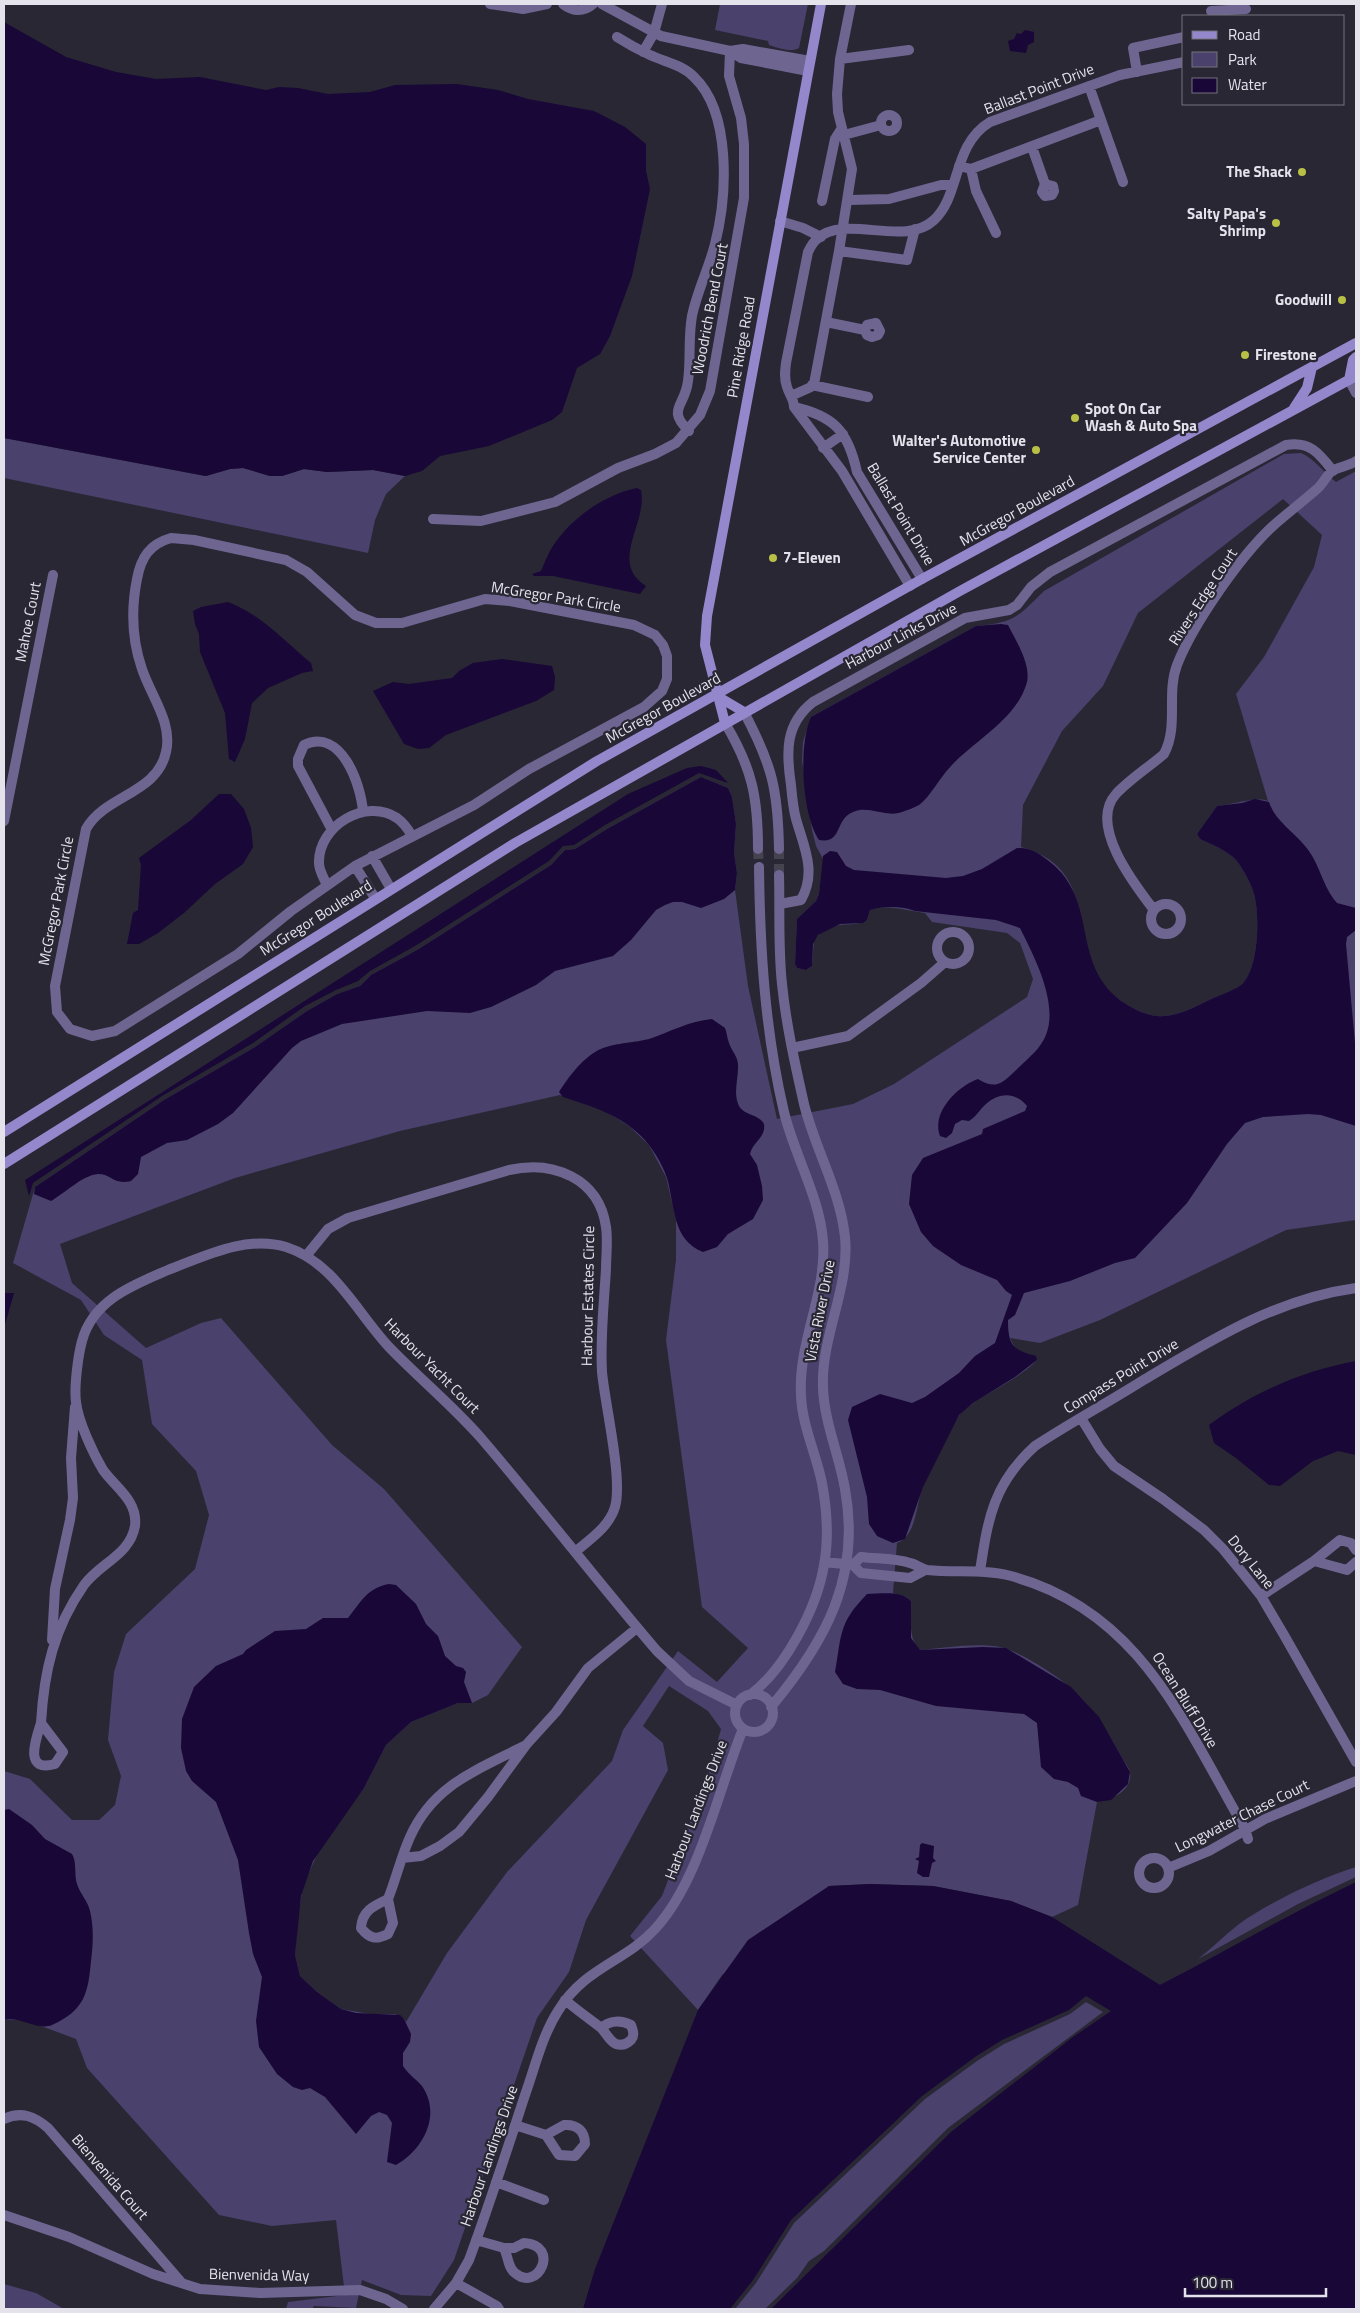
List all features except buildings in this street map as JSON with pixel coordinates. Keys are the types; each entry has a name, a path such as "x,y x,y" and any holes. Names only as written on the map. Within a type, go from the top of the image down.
{"main road":[{"name":"Pine Ridge Road","path":"725,722 705,646 707,616 821,4"},
{"name":"McGregor Boulevard","path":"4,1132 375,898 597,761 717,696 922,579 1356,343"},
{"path":"4,1164 515,843 725,722 960,591 1353,378 1353,360 1356,357"},
{"path":"1292,411 1307,388 1312,367"},
{"path":"717,696 744,712"}],"street":[{"path":"490,4 522,9 546,4"},
{"path":"563,4 573,10 580,10 593,4"},
{"path":"602,4 654,33 682,42 730,51 741,58 764,58 809,66"},
{"path":"643,52 654,33 662,4"},
{"path":"812,385 849,200 852,169 843,132 837,94 840,60 851,4"},
{"path":"1210,10 1246,10"},
{"path":"1137,72 1133,48 1182,37"},
{"path":"617,38 643,52 680,67 694,76 705,89 714,105 721,143 724,188 717,236 693,311 688,344 690,369 687,390 677,413 679,422 689,431"},
{"path":"840,60 909,50"},
{"name":"Woodrich Bend Court","path":"433,519 481,520 540,507 568,496 630,463 664,450 689,431 700,415 710,391 744,198 744,144 741,118 729,81 730,51"},
{"name":"Ballast Point Drive","path":"910,586 842,471 823,448 794,406 784,379 789,344 808,252 821,237 829,232 842,230 891,231 926,226 934,220 944,206 971,139 980,128 990,122 1089,86 1137,72 1182,62"},
{"path":"1089,86 1122,182"},
{"path":"959,166 972,169 1101,120"},
{"path":"822,201 835,139 843,132 881,125"},
{"path":"1032,147 1045,184"},
{"path":"972,169 976,192 996,233"},
{"path":"849,200 889,199 940,185 952,185"},
{"path":"780,221 803,228 821,237"},
{"path":"839,251 907,260 915,229"},
{"path":"826,322 865,330"},
{"path":"1353,378 1356,393"},
{"path":"791,396 812,385 868,397"},
{"name":"Ballast Point Drive","path":"794,406 828,419 843,434 853,457 856,472 922,579"},
{"path":"823,448 843,434"},
{"name":"Harbour Links Drive","path":"780,904 802,900 808,889 807,852 795,817 787,747 793,725 802,712 813,702 965,618 1009,610 1018,604 1031,587 1050,572 1286,445 1296,443 1307,444 1319,452 1333,470"},
{"name":"Rivers Edge Court","path":"1154,910 1137,887 1112,844 1107,829 1107,814 1111,802 1117,793 1164,754 1169,745 1172,719 1172,688 1177,666 1191,638 1215,600 1254,546 1273,526 1318,488 1333,470 1349,466 1356,461"},
{"path":"851,487 862,481"},
{"name":"McGregor Park Circle","path":"182,538 264,553 286,560 307,572 355,615 376,623 402,623 475,601 497,600 634,625 655,635 663,645 668,656 667,678 662,691 644,708 529,770 474,805 412,836 355,866 327,885 238,954 115,1031 105,1035 80,1034 70,1029 57,1012 54,986 86,829 92,819 151,780 159,772 166,751 166,728 140,665 133,619 138,570 149,548 160,542 182,538"},
{"name":"Mahoe Court","path":"4,821 53,576"},
{"path":"744,712 763,749 775,785 779,849"},
{"path":"725,722 742,753 753,784 758,849"},
{"path":"332,830 298,766 298,759 304,745 320,740 334,745 357,782 363,812"},
{"path":"327,885 320,871 323,842 332,830 346,819 363,812 379,812 397,818 404,824 412,836"},
{"path":"372,856 391,888"},
{"path":"355,866 375,898"},
{"name":"Vista River Drive","path":"750,1695 773,1672 799,1633 816,1594 825,1562 826,1506 820,1474 804,1418 800,1384 803,1353 819,1284 823,1240 818,1216 784,1114 772,1059 760,959 759,867"},
{"name":"Vista River Drive","path":"771,1707 794,1680 821,1639 850,1565 846,1490 827,1420 823,1387 828,1345 844,1268 845,1239 840,1207 805,1106 792,1048 782,982 779,875"},
{"path":"792,1048 848,1036 921,983 945,962"},
{"name":"Harbour Estates Circle","path":"306,1256 328,1229 348,1218 509,1170 531,1166 551,1168 584,1184 599,1206 606,1227 602,1363 617,1497 609,1519 575,1552"},
{"name":"Harbour Yacht Court","path":"41,1723 51,1649 55,1589 72,1505 71,1448 82,1340 92,1318 117,1293 223,1249 248,1244 272,1244 306,1256 324,1269 390,1348 465,1420 637,1628 678,1672 689,1681 737,1704"},
{"name":"Compass Point Drive","path":"980,1572 989,1516 997,1494 1009,1474 1035,1446 1241,1324 1281,1306 1320,1294 1356,1288"},
{"name":"Harbour Yacht Court","path":"51,1649 69,1610 86,1583 127,1548 136,1522 128,1498 105,1472 94,1455 76,1402"},
{"name":"Dory Lane","path":"1081,1418 1100,1449 1114,1466 1163,1498 1204,1530 1223,1549 1261,1596 1356,1762"},
{"path":"1261,1596 1314,1562 1340,1540 1352,1542 1356,1550"},
{"name":"Ocean Bluff Drive","path":"925,1570 910,1578 861,1573 850,1565 861,1557 911,1563 925,1570 1007,1575 1049,1590 1091,1613 1124,1640 1152,1672 1171,1701 1247,1834"},
{"path":"886,1576 887,1560"},
{"path":"825,1562 850,1565"},
{"path":"1314,1562 1347,1570 1356,1562"},
{"path":"402,1858 421,1856 440,1846 459,1832 488,1798 526,1745 556,1712 588,1668 637,1628"},
{"path":"750,1695 763,1697 771,1707 772,1719 764,1729 753,1732 743,1729 736,1720 737,1704 750,1695"},
{"name":"Harbour Landings Drive","path":"434,2309 456,2283 469,2260 545,2038 565,2000 590,1974 644,1939 655,1929 674,1902 697,1856 743,1729"},
{"path":"388,1899 414,1828 435,1798 454,1782 526,1745"},
{"name":"Longwater Chase Court","path":"1168,1868 1247,1834 1292,1806 1356,1781"},
{"path":"565,2000 588,2020 601,2028"},
{"name":"Bienvenida Court","path":"4,2119 11,2115 34,2116 48,2128 182,2283"},
{"path":"515,2125 546,2135"},
{"path":"496,2182 544,2200"},
{"name":"Bienvenida Way","path":"4,2215 69,2237 154,2274 200,2289 260,2293 360,2290 386,2299 403,2309"},
{"name":"Harbour Landings Drive","path":"476,2240 504,2248"},
{"path":"456,2283 499,2309"}],"green space":[{"path":"720,4 808,4 799,48 792,50 784,49 769,45 768,41 715,30"},
{"path":"4,438 205,476 230,469 243,468 270,476 282,476 304,469 327,472 373,470 405,476 386,494 375,520 368,553 4,478"},
{"path":"1301,453 1315,462 1336,482 1356,471 1356,1220 1286,1230 1100,1320 1040,1343 1010,1338 1016,1350 1034,1356 1037,1360 1020,1375 971,1405 958,1417 923,1486 909,1534 897,1543 893,1593 907,1597 911,1601 912,1634 920,1650 964,1646 998,1647 1007,1649 1032,1661 1066,1684 1094,1712 1130,1772 1130,1779 1125,1789 1114,1797 1097,1802 1078,1905 1052,1917 1011,1901 933,1886 870,1884 829,1886 722,1975 698,2010 630,1936 662,1896 709,1772 721,1729 708,1711 669,1686 643,1726 663,1743 668,1770 586,1920 569,1972 537,2018 454,2260 431,2296 401,2295 362,2280 356,2308 314,2306 312,2309 286,2309 288,2302 345,2295 336,2220 272,2226 219,2215 87,2068 76,2039 25,2020 4,2020 4,1771 30,1779 72,1820 99,1820 115,1805 121,1776 108,1740 114,1672 126,1634 195,1569 209,1515 196,1471 152,1424 142,1360 104,1335 81,1300 13,1263 35,1187 164,1100 255,1047 307,1011 337,994 360,986 371,975 417,950 551,865 565,850 575,849 701,777 728,788 732,797 736,824 734,853 737,873 735,890 748,986 777,1119 853,1104 894,1084 1027,997 1033,979 1020,943 1007,933 932,922 925,913 891,908 870,910 867,920 861,923 828,928 814,940 812,966 806,970 797,968 795,964 797,919 816,901 819,894 823,859 816,846 812,830 802,760 803,742 811,717 976,626 999,623 1014,617 1028,607 1044,591 1284,454","holes":["1283,499 1322,535 1314,567 1264,657 1236,694 1268,801 1251,800 1217,806 1197,834 1200,839 1233,857 1251,885 1257,915 1255,955 1247,978 1237,988 1177,1014 1149,1015 1123,1002 1101,982 1092,964 1072,887 1061,870 1045,857 1021,847 1023,805 1062,731 1103,686 1138,613","560,1095 605,1111 629,1126 649,1145 666,1177 676,1220 676,1260 666,1340 702,1607 748,1648 717,1682 678,1651 623,1730 612,1761 507,1872 447,1953 406,2022 395,2014 370,2014 341,2009 317,1992 300,1976 295,1955 303,1886 320,1848 364,1788 386,1745 411,1722 458,1703 472,1703 488,1695 522,1647 384,1489 332,1445 221,1318 201,1323 146,1348 72,1283 60,1244 235,1178 400,1131"]},
{"path":"1356,1867 1356,1877 1298,1904 1198,1959 1239,1924 1265,1907 1311,1884"},
{"path":"1086,2002 1103,2012 948,2128 824,2251 809,2261 797,2278 765,2309 735,2309 756,2283 794,2223 925,2099 1004,2044 1070,2014"},
{"path":"4,2284 36,2293 64,2309 4,2309"}],"water":[{"path":"4,22 66,57 116,72 156,79 200,77 266,90 279,87 298,88 328,94 370,92 395,85 457,84 498,90 528,99 594,111 625,127 646,144 646,171 650,189 632,276 610,336 600,354 577,368 562,412 552,420 489,446 440,456 422,471 405,476 373,470 327,472 304,469 282,476 270,476 243,468 230,469 206,476 4,438"},
{"path":"1025,30 1034,32 1034,42 1028,45 1026,53 1010,51 1008,41 1014,39 1017,33 1021,34"},
{"path":"637,488 641,490 642,503 632,542 630,566 635,577 646,586 640,594 553,576 534,576 532,574 541,571 555,543 571,524 602,501"},
{"path":"228,602 252,614 272,629 311,663 313,671 302,673 268,688 252,703 245,739 235,762 229,759 225,713 200,652 199,634 193,611 201,607"},
{"path":"1008,625 1025,660 1028,675 1022,695 1005,718 951,766 928,797 919,805 902,812 889,814 865,810 853,812 843,820 832,838 819,840 813,829 809,814 804,780 804,745 811,717 976,626"},
{"path":"502,659 552,666 555,677 554,690 536,701 446,735 429,748 418,749 404,744 373,691 393,682 409,684 452,678 459,671 473,663"},
{"path":"701,766 716,770 728,783 699,773 605,825 574,845 563,846 549,861 415,946 370,971 358,981 305,1006 253,1043 162,1096 33,1183 29,1196 25,1180 628,794 687,768"},
{"path":"701,777 728,788 732,797 736,824 734,853 737,873 735,890 724,899 701,908 682,902 673,902 665,905 656,910 631,940 613,956 555,971 536,985 491,1007 470,1013 427,1011 342,1024 301,1041 292,1048 233,1113 218,1124 187,1140 167,1143 141,1157 138,1174 131,1181 120,1182 103,1174 98,1174 80,1181 51,1201 34,1194 35,1187 164,1100 255,1047 307,1011 337,994 360,986 371,975 417,950 551,865 565,850 575,849"},
{"path":"219,794 231,794 244,809 251,828 253,847 243,864 215,884 184,913 158,933 139,944 127,944 133,913 138,910 141,865 139,858 191,820"},
{"path":"1255,799 1269,802 1275,815 1305,846 1337,903 1356,908 1356,930 1347,937 1346,944 1356,1054 1356,1126 1321,1115 1308,1114 1263,1117 1245,1123 1227,1144 1187,1203 1135,1258 1115,1263 1070,1281 1024,1293 1015,1315 1008,1320 1009,1336 1017,1349 1036,1356 1037,1360 1015,1377 973,1403 959,1415 923,1487 905,1539 893,1543 877,1536 869,1524 867,1497 848,1420 852,1407 880,1394 912,1403 925,1397 959,1373 975,1356 995,1343 1012,1295 997,1280 961,1265 933,1246 921,1232 909,1204 912,1175 923,1158 982,1134 983,1129 1025,1111 1027,1106 1018,1098 1007,1095 996,1097 969,1121 962,1120 955,1124 952,1133 946,1138 940,1136 939,1118 948,1101 962,1087 978,1079 993,1085 1001,1083 1030,1057 1043,1041 1048,1028 1050,1014 1048,999 1039,968 1020,928 996,920 915,911 899,907 870,910 867,920 863,923 840,924 818,935 813,944 812,966 806,970 797,968 795,964 797,919 816,901 819,894 823,856 830,851 837,852 846,866 854,870 946,878 963,876 982,869 1017,848 1035,852 1043,856 1066,878 1075,896 1097,972 1108,989 1126,1004 1141,1012 1149,1015 1163,1016 1177,1014 1229,992 1241,985 1247,978 1255,955 1257,928 1256,903 1251,885 1233,857 1200,839 1197,834 1217,806 1242,803"},
{"path":"712,1019 725,1028 738,1064 736,1092 739,1106 745,1112 759,1118 764,1124 763,1133 750,1154 757,1165 763,1200 753,1219 728,1234 717,1247 703,1252 693,1247 680,1231 665,1172 645,1140 624,1122 594,1108 563,1097 559,1092 587,1057 605,1047 649,1039 687,1024"},
{"path":"4,1293 14,1293 4,1328"},
{"path":"1356,1361 1356,1455 1338,1451 1313,1461 1280,1486 1269,1485 1214,1443 1209,1425 1243,1402 1298,1377"},
{"path":"389,1584 396,1585 416,1604 426,1624 438,1636 445,1656 466,1672 464,1682 472,1703 458,1703 411,1722 386,1745 364,1788 313,1861 301,1896 295,1955 300,1976 317,1992 341,2009 356,2013 400,2015 404,2019 411,2034 410,2042 403,2053 403,2066 422,2086 428,2097 430,2120 427,2131 421,2141 406,2158 396,2165 387,2162 392,2123 387,2115 379,2112 371,2116 356,2134 325,2097 310,2088 302,2090 293,2087 277,2074 259,2047 256,2021 262,1977 253,1954 238,1860 216,1802 192,1781 186,1771 181,1748 182,1719 194,1687 216,1666 243,1654 275,1631 306,1629 323,1618 348,1618 370,1592"},
{"path":"867,1594 896,1594 902,1595 911,1601 911,1638 920,1650 983,1647 1006,1648 1071,1687 1099,1717 1130,1772 1128,1784 1111,1800 1097,1802 1081,1796 1078,1788 1068,1782 1054,1779 1041,1767 1037,1723 1024,1714 936,1706 880,1690 857,1689 843,1684 835,1672 843,1630 851,1614"},
{"path":"9,1809 32,1825 45,1839 72,1854 77,1884 90,1911 93,1936 86,1991 78,2007 72,2013 52,2025 40,2026 10,2019 4,2020 4,1810"},
{"path":"922,1843 934,1846 933,1858 936,1861 932,1863 929,1877 923,1877 917,1873 919,1861 915,1859 919,1857 920,1845"},
{"path":"1356,1882 1356,2309 771,2309 951,2132 1073,2037 1111,2011 1086,1996 1069,2010 1002,2040 975,2057 922,2096 791,2220 753,2280 730,2309 583,2309 595,2269 698,2010 748,1940 829,1886 870,1884 933,1886 1011,1901 1052,1917 1160,1985"}],"tunnel":[{"path":"758,849 759,867"},
{"path":"779,849 779,875"}],"place":[{"name":"The Shack","path":"1302,172"},
{"name":"Salty Papa's Shrimp","path":"1276,223"},
{"name":"Goodwill","path":"1342,300"},
{"name":"Firestone","path":"1245,355"},
{"name":"Spot On Car Wash & Auto Spa","path":"1075,418"},
{"name":"Walter's Automotive Service Center","path":"1036,450"},
{"name":"7-Eleven","path":"773,558"}]}
